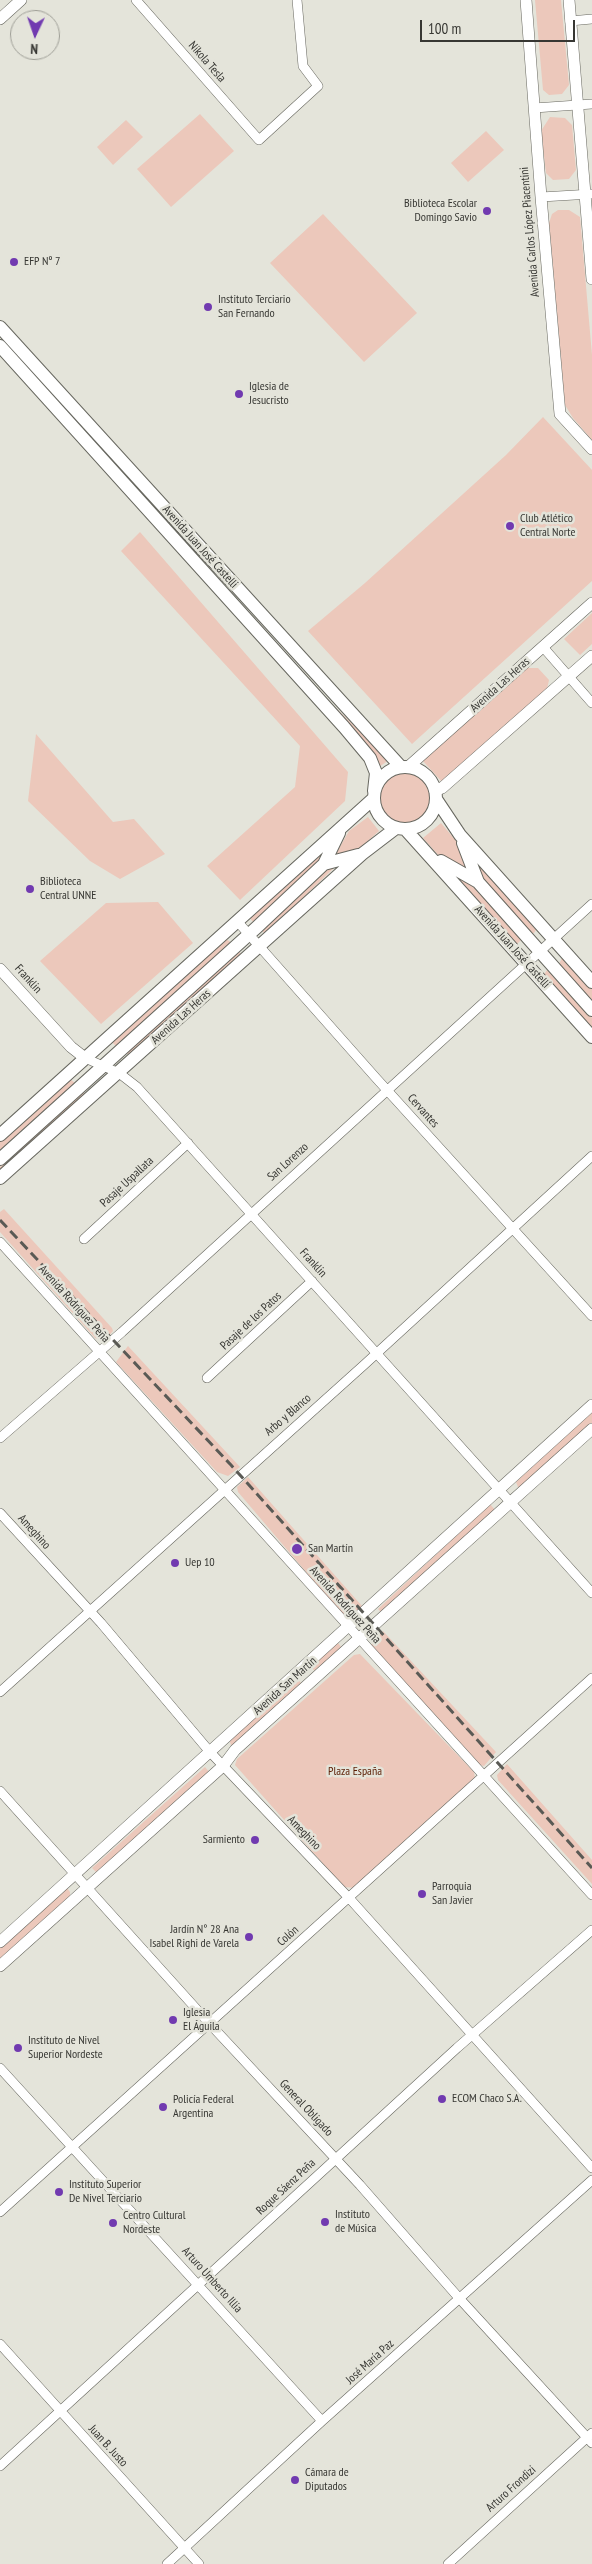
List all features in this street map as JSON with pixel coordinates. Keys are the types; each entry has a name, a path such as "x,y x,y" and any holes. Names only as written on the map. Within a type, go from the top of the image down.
{"main road":[{"path":"0,19 22,0"},
{"name":"Avenida Carlos López Piacentini","path":"526,0 560,414 592,449"},
{"path":"569,0 588,194 592,280"},
{"name":"Avenida Juan José Castelli","path":"0,327 405,767"},
{"name":"Avenida Juan José Castelli","path":"0,346 344,726 370,758 376,772 374,795"},
{"name":"Avenida Las Heras","path":"405,767 592,602"},
{"path":"436,795 592,656"},
{"path":"405,767 422,772 428,778 436,795 434,811 427,820 418,827 401,829 380,817 374,795 384,775 405,767"},
{"name":"Avenida Las Heras","path":"0,1135 342,827 374,795"},
{"name":"Avenida Juan José Castelli","path":"436,795 460,835 478,882"},
{"name":"Avenida Las Heras","path":"0,1159 104,1067 324,864 342,827"},
{"name":"Avenida Juan José Castelli","path":"401,829 432,857 592,1037"},
{"name":"Avenida Las Heras","path":"0,1178 362,854 401,829"},
{"name":"Avenida Juan José Castelli","path":"460,835 592,982"},
{"name":"Avenida Las Heras","path":"324,864 362,854"},
{"name":"Avenida Juan José Castelli","path":"432,857 478,882 592,1010"},
{"name":"Franklin","path":"0,969 71,1047 85,1058"},
{"name":"Avenida San Martín","path":"0,1942 592,1405"},
{"name":"Avenida San Martín","path":"0,1966 223,1766 235,1750 592,1429"},
{"path":"302,1667 313,1680"}],"street":[{"name":"Nikola Tesla","path":"136,0 259,140 318,86 303,66 297,0"},
{"path":"570,20 592,19"},
{"path":"534,108 592,104"},
{"path":"541,198 588,194"},
{"path":"543,647 592,703"},
{"name":"San Lorenzo","path":"0,1438 100,1351 592,904"},
{"name":"Cervantes","path":"237,921 592,1316"},
{"name":"Franklin","path":"85,1058 119,1073 137,1087 592,1593"},
{"name":"Pasaje Uspallata","path":"84,1239 188,1143"},
{"name":"Arbo y Blanco","path":"0,1692 91,1612 592,1156"},
{"name":"Avenida Rodríguez Peña","path":"0,1242 592,1895"},
{"name":"Pasaje de los Patos","path":"208,1378 312,1281"},
{"name":"Ameghino","path":"0,1513 91,1612 210,1752 350,1898 592,2168"},
{"name":"Colón","path":"0,2212 592,1678"},
{"name":"General Obligado","path":"0,1791 209,2023 336,2158 459,2298 590,2438"},
{"name":"Roque Sáenz Peña","path":"0,2466 472,2034 592,1930"},
{"name":"Arturo Umberto Illia","path":"0,2068 322,2421"},
{"name":"José María Paz","path":"167,2564 322,2421 592,2180"},
{"name":"Juan B. Justo","path":"0,2344 198,2564"},
{"name":"Arturo Frondizi","path":"448,2564 590,2438"}],"green space":[{"path":"535,0 561,0 569,85 562,94 549,95 543,90"},
{"path":"200,114 234,151 171,207 137,169"},
{"path":"550,117 565,118 572,125 576,170 569,179 553,180 546,173 541,131"},
{"path":"126,120 143,137 113,165 97,147"},
{"path":"486,131 504,150 468,182 451,163"},
{"path":"558,210 569,210 580,217 592,355 592,440 573,418 565,405 549,223 552,214"},
{"path":"323,214 417,313 364,362 270,263"},
{"name":"Club Atlético Central Norte","path":"543,417 592,470 592,581 412,744 308,631 365,583 506,455"},
{"path":"140,532 348,772 345,801 240,900 207,866 295,787 300,746 121,551"},
{"path":"592,613 592,644 580,655 564,639"},
{"path":"526,668 538,668 549,680 547,689 442,782 423,761"},
{"path":"336,708 389,760 379,767"},
{"path":"36,734 113,822 134,819 165,854 120,879 90,861 28,801"},
{"path":"400,771 410,771 420,775 428,783 432,798 428,813 420,821 410,825 400,825 390,821 382,813 378,803 378,793 382,783 390,775"},
{"path":"368,817 379,831 359,849 333,859 349,831"},
{"path":"441,823 457,842 469,873 440,857 423,838"},
{"path":"322,850 325,854 254,923 249,917"},
{"path":"470,853 537,928 534,933 531,934 477,874"},
{"path":"331,864 335,867 265,934 260,928"},
{"path":"452,874 475,884 522,939 516,945"},
{"path":"158,902 193,943 101,1024 40,961 106,903"},
{"path":"226,939 232,943 117,1047 112,1042"},
{"path":"237,949 241,954 130,1057 126,1052"},
{"path":"562,958 592,988 592,1000 559,964"},
{"path":"547,970 592,1018 592,1030 543,976"},
{"path":"70,1079 75,1083 0,1150 0,1142"},
{"path":"83,1092 87,1095 0,1174 0,1167"},
{"path":"4,1209 112,1328 113,1331 104,1341 95,1338 0,1232 0,1212"},
{"path":"128,1346 240,1467 228,1476 217,1472 116,1362"},
{"path":"592,1412 592,1423 521,1488 518,1487 516,1482"},
{"path":"248,1477 362,1606 351,1616 341,1613 238,1492 237,1487"},
{"path":"490,1504 495,1510 381,1612 378,1609"},
{"path":"383,1631 496,1752 484,1766 480,1765 372,1650 371,1645"},
{"path":"333,1643 338,1643 342,1648 316,1672 311,1667"},
{"name":"Plaza España","path":"360,1654 474,1772 475,1778 355,1888 344,1887 235,1765 237,1759 354,1655"},
{"path":"298,1679 303,1686 235,1747 231,1745 229,1739"},
{"path":"507,1764 592,1860 592,1884 498,1780 497,1775"},
{"path":"205,1767 210,1773 98,1874 92,1868"},
{"path":"67,1888 70,1896 0,1961 0,1946"}],"railway":[{"path":"0,1220 231,1465 592,1868"}],"place":[{"name":"Biblioteca Escolar Domingo Savio","path":"487,211"},
{"name":"EFP Nº 7","path":"14,262"},
{"name":"Instituto Terciario San Fernando","path":"208,307"},
{"name":"Iglesia de Jesucristo","path":"239,394"},
{"name":"Club Atlético Central Norte","path":"510,526"},
{"name":"Biblioteca Central UNNE","path":"30,889"},
{"name":"San Martín","path":"297,1549"},
{"name":"Uep 10","path":"175,1563"},
{"name":"Sarmiento","path":"255,1840"},
{"name":"Parroquia San Javier","path":"422,1894"},
{"name":"Jardín N° 28 Ana Isabel Righi de Varela","path":"249,1937"},
{"name":"Iglesia El Águila","path":"173,2020"},
{"name":"Instituto de Nivel Superior Nordeste","path":"18,2048"},
{"name":"ECOM Chaco S.A.","path":"442,2099"},
{"name":"Policía Federal Argentina","path":"163,2107"},
{"name":"Instituto Superior De Nivel Terciario","path":"59,2192"},
{"name":"Instituto de Música","path":"325,2222"},
{"name":"Centro Cultural Nordeste","path":"113,2223"},
{"name":"Cámara de Diputados","path":"295,2480"}]}
